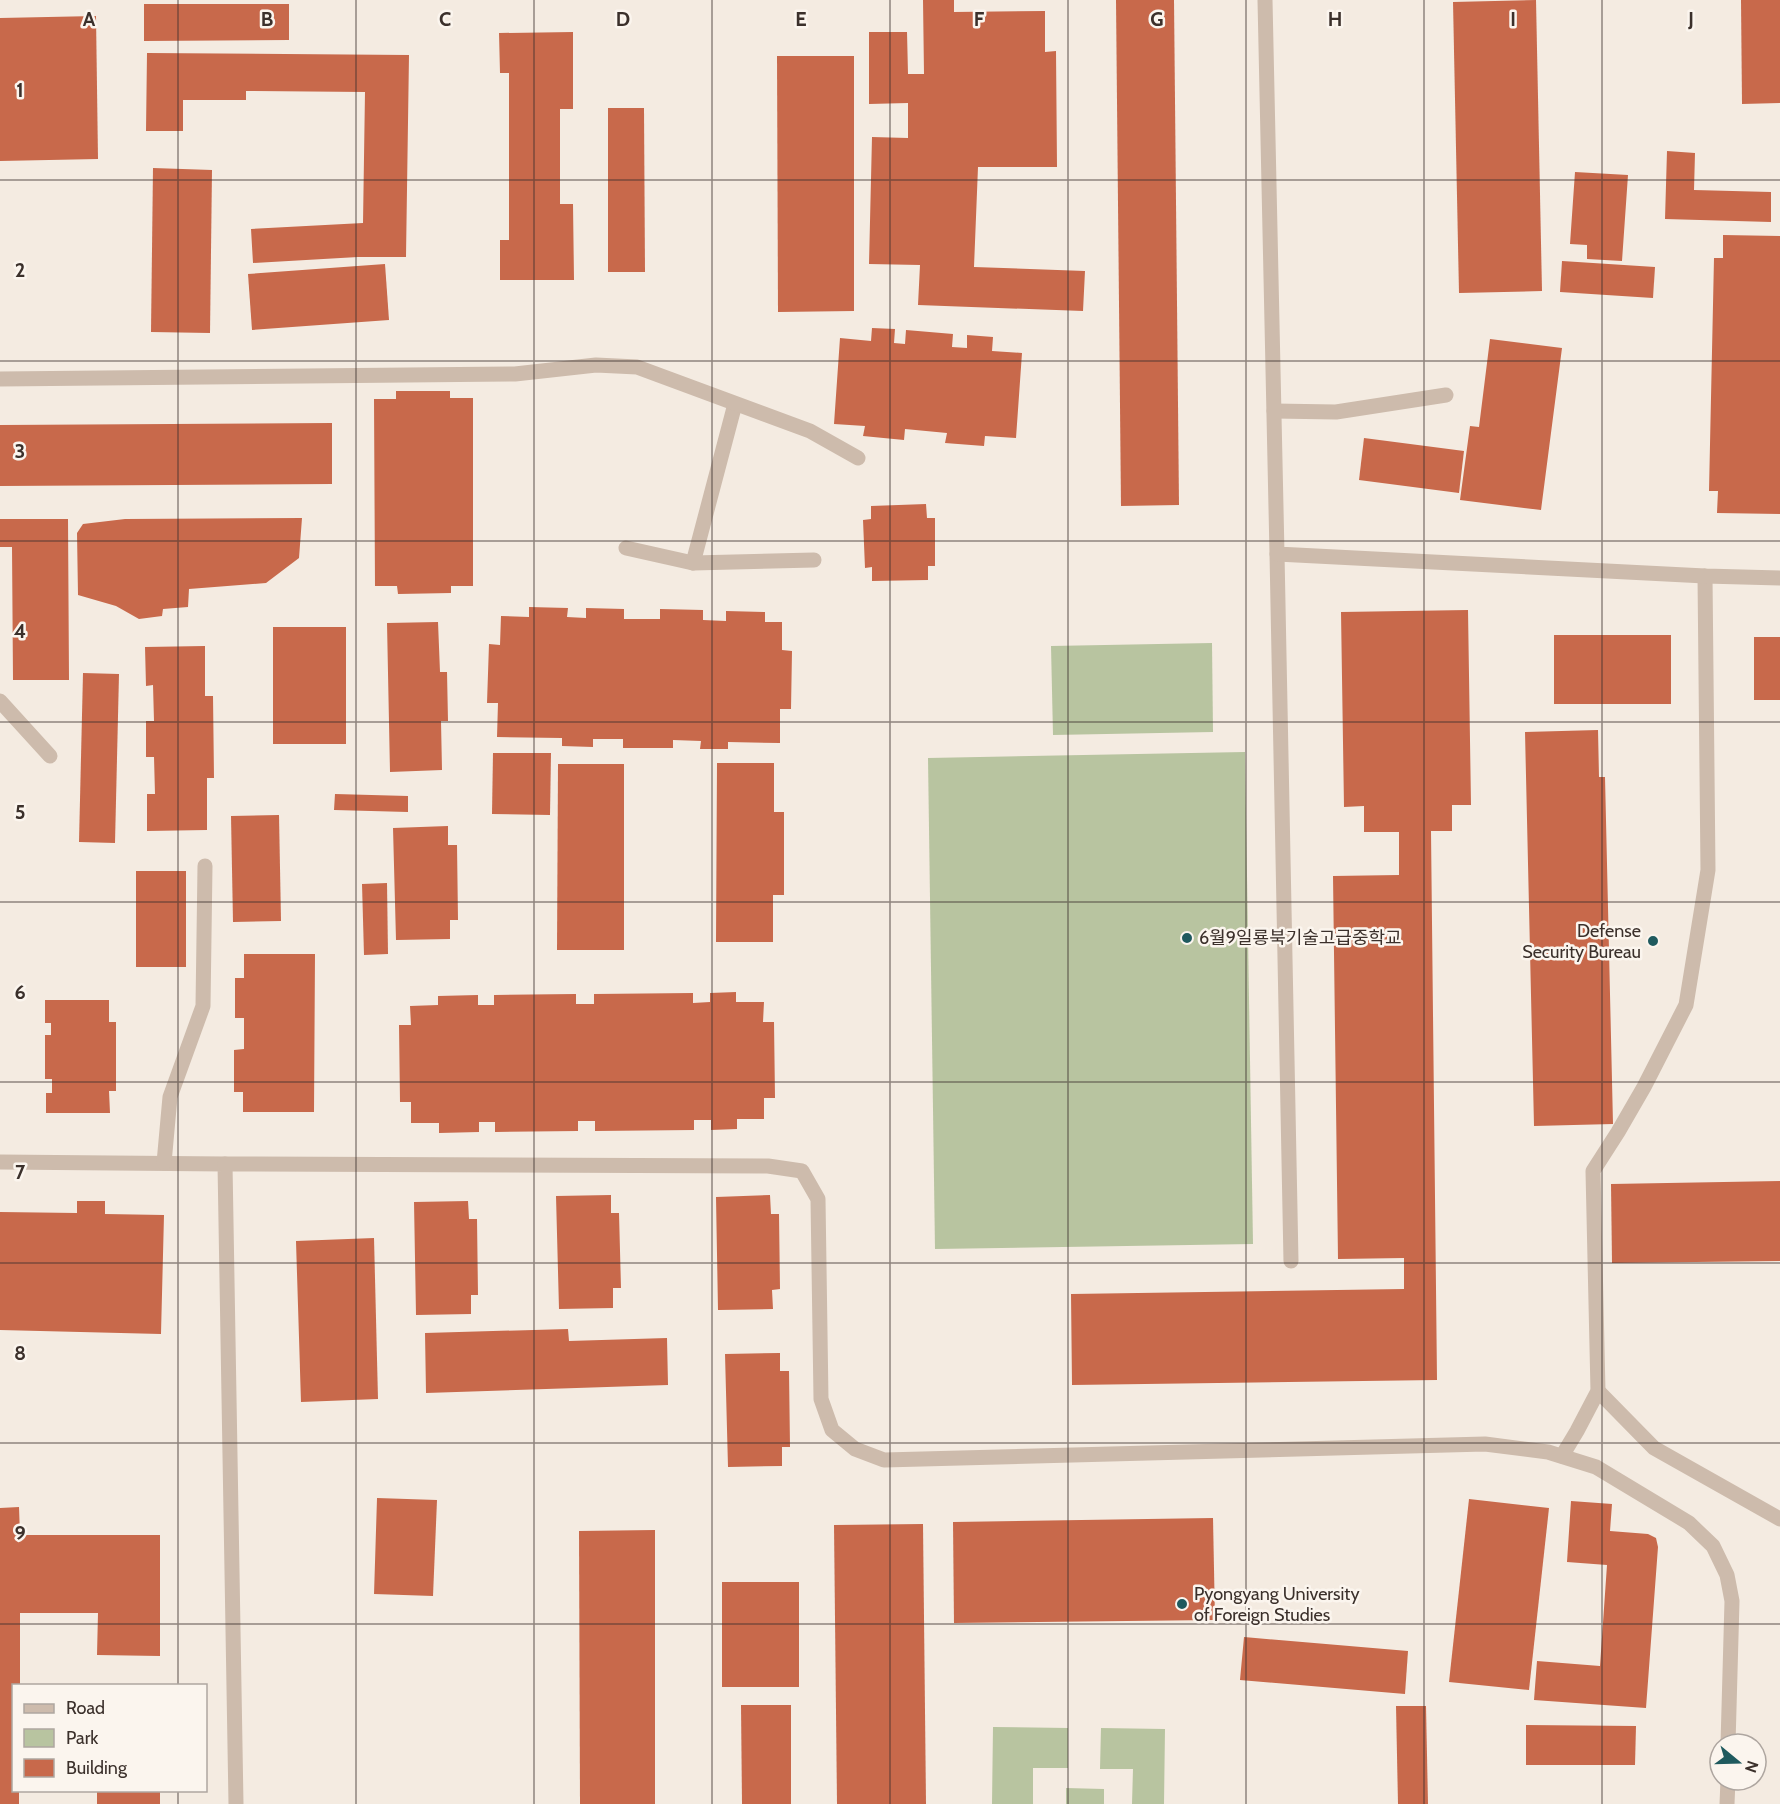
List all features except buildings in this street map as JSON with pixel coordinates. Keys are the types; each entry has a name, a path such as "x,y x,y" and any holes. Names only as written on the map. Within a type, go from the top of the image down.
{"street":[{"path":"1265,0 1291,1262"},
{"path":"0,379 515,374 596,365 637,367 810,431 858,458"},
{"path":"1274,411 1336,412 1446,395"},
{"path":"693,563 735,404"},
{"path":"626,548 693,563 814,560"},
{"path":"1277,554 1780,578"},
{"path":"1562,1456 1598,1391 1593,1171 1618,1132 1686,1005 1708,870 1705,576"},
{"path":"0,701 50,756"},
{"path":"164,1163 170,1096 203,1006 205,866"},
{"path":"0,1162 768,1166 802,1171 818,1198 820,1399 832,1430 855,1449 884,1460 1485,1444 1548,1452 1596,1467 1689,1523 1713,1546 1727,1575 1732,1601 1728,1732"},
{"path":"225,1164 236,1804"},
{"path":"1598,1391 1654,1448 1780,1519"}],"green space":[{"path":"1212,643 1213,732 1053,735 1051,646"},
{"path":"1245,752 1253,1244 935,1249 928,758"},
{"path":"993,1727 1068,1728 1068,1768 1033,1768 1033,1804 992,1804"},
{"path":"1101,1728 1165,1729 1164,1804 1132,1804 1133,1769 1100,1769"},
{"path":"1066,1788 1104,1789 1104,1804 1066,1804"}],"place":[{"name":"6월9일룡북기술고급중학교","path":"1187,938"},
{"name":"Defense Security Bureau","path":"1653,941"},
{"name":"Pyongyang University of Foreign Studies","path":"1182,1604"}]}
